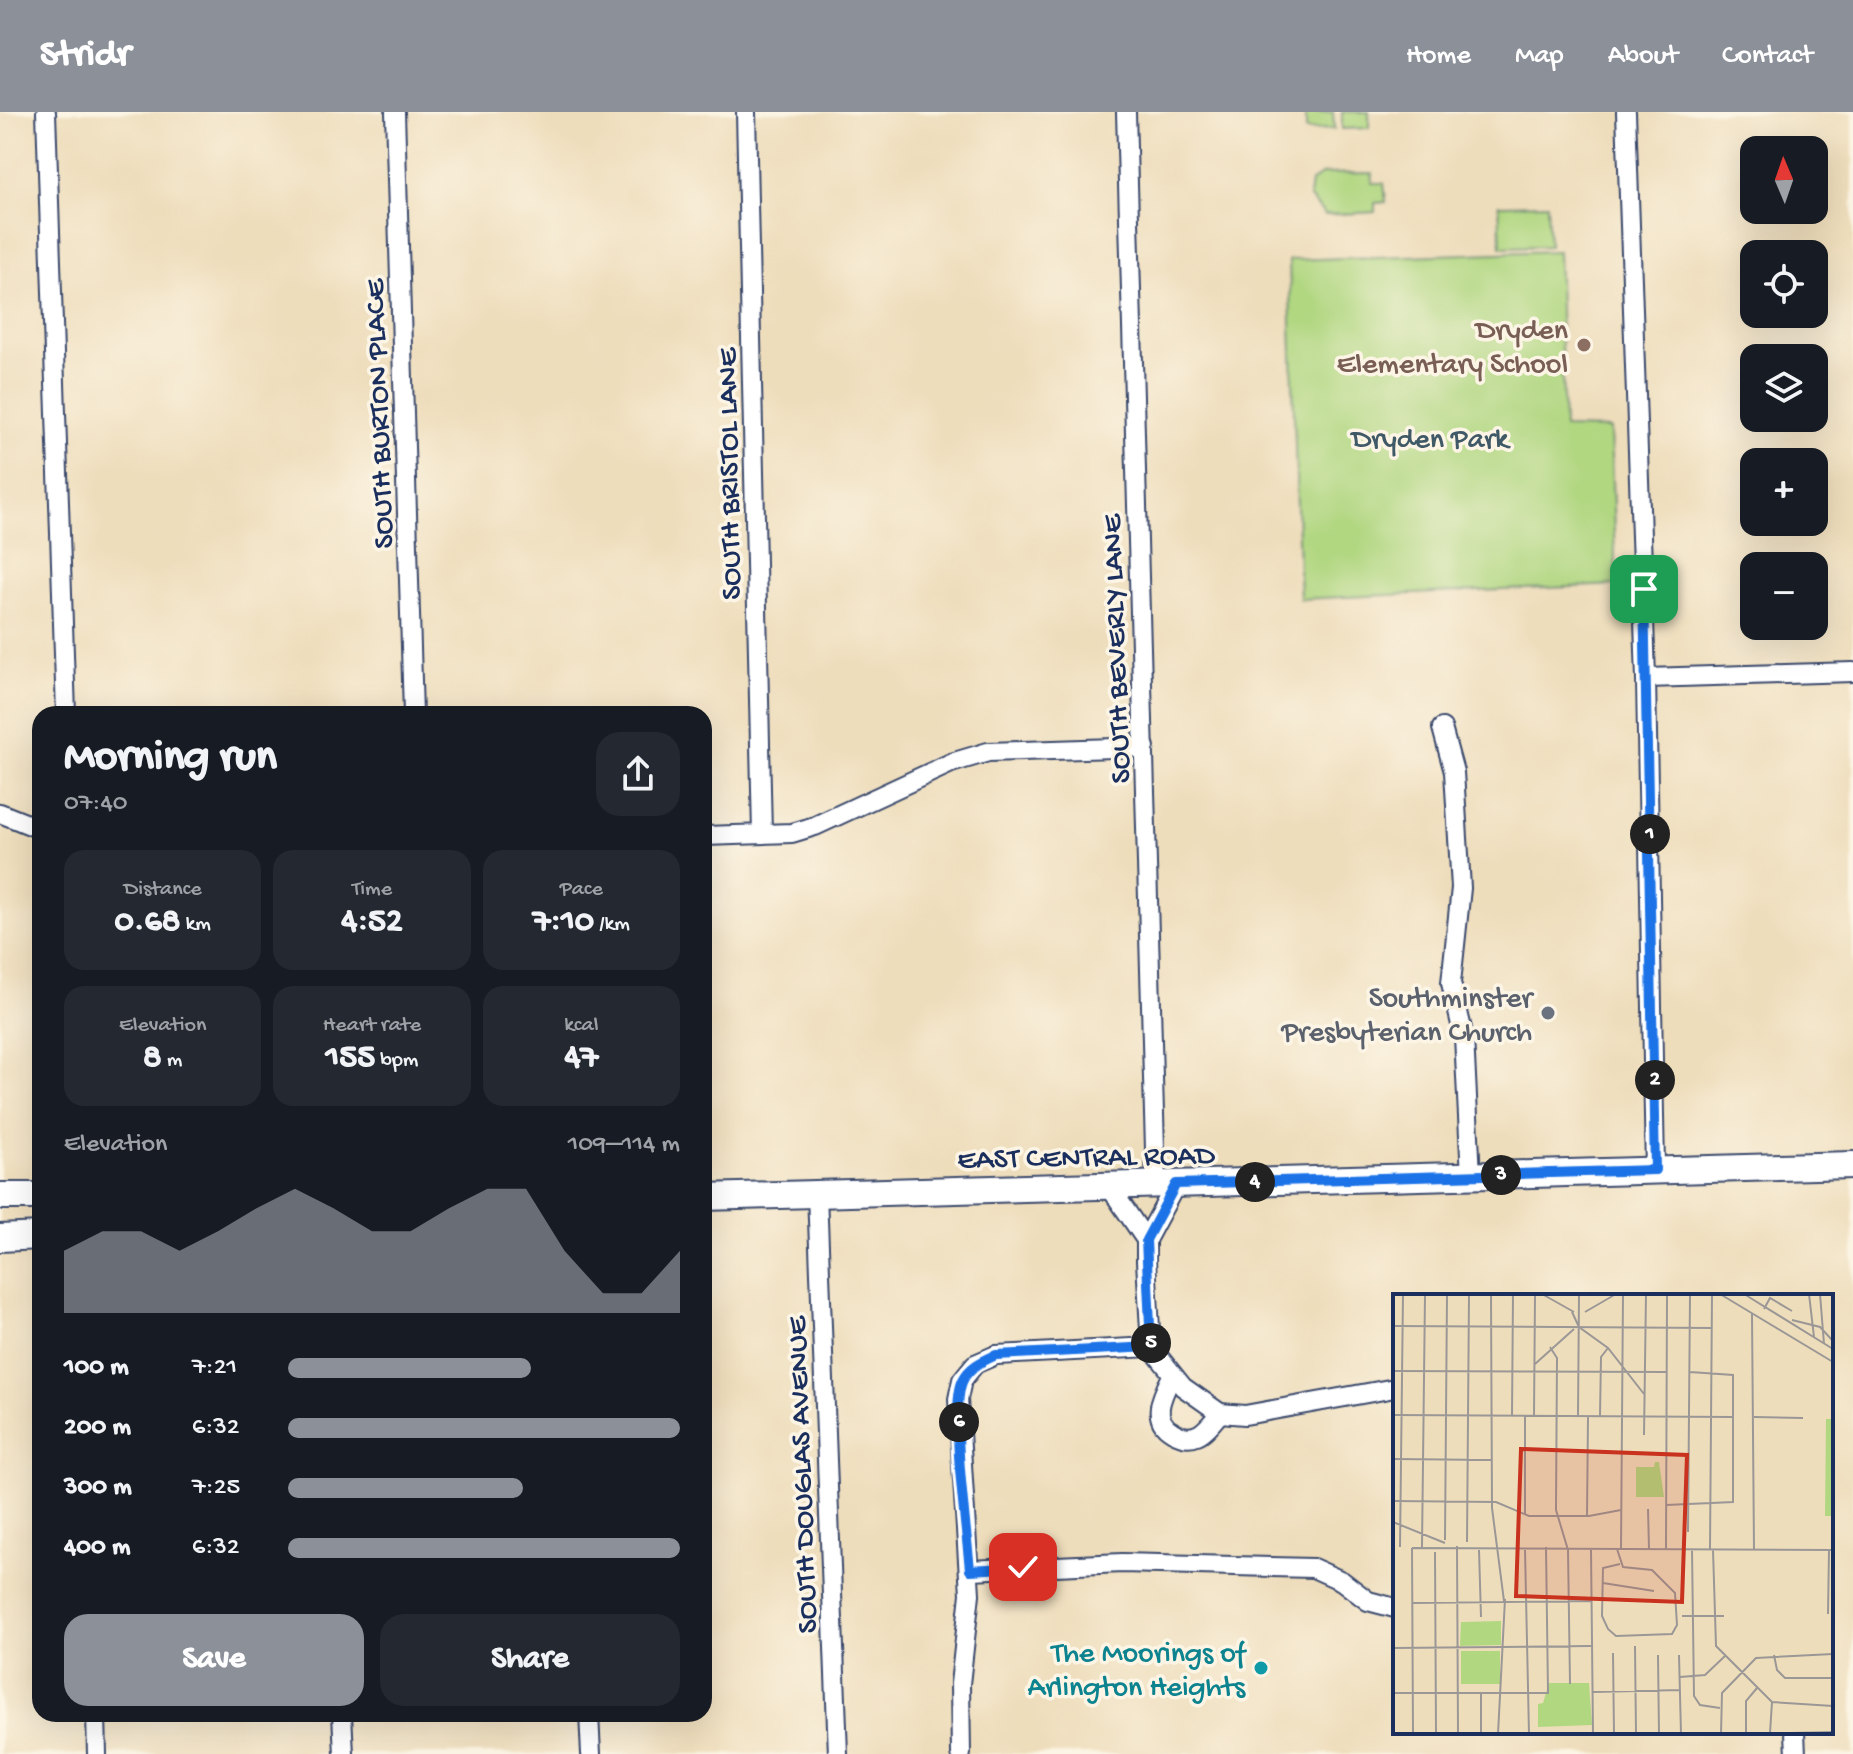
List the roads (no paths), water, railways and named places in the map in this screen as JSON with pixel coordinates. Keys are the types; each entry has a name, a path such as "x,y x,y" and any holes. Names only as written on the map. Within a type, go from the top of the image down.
{"main road":[{"name":"EAST CENTRAL ROAD","path":"712,1197 1853,1165"},
{"path":"0,1196 32,1196"},
{"path":"0,1238 32,1236"}],"street":[{"path":"46,112 66,706"},
{"name":"SOUTH BURTON PLACE","path":"395,112 413,706"},
{"name":"SOUTH BRISTOL LANE","path":"746,112 762,834"},
{"name":"SOUTH BEVERLY LANE","path":"1126,112 1145,747 1166,1185"},
{"path":"1626,112 1646,678 1655,1170"},
{"path":"1646,678 1853,672"},
{"path":"1442,728 1451,749 1455,786 1461,888 1451,983 1464,1037 1471,1176"},
{"path":"712,836 792,833 815,826 951,763 988,752 1145,747"},
{"path":"0,813 32,826"},
{"path":"1166,1185 1146,1240 1151,1347 1172,1376 1220,1413 1266,1413 1393,1388"},
{"path":"1109,1186 1146,1240"},
{"name":"SOUTH DOUGLAS AVENUE","path":"817,1193 838,1754"},
{"path":"961,1754 960,1684 970,1570 958,1399 962,1380 975,1364 996,1355 1151,1347"},
{"path":"1172,1376 1159,1414 1166,1428 1183,1437 1198,1435 1220,1413"},
{"path":"970,1570 1122,1563 1313,1568 1342,1581 1368,1601 1393,1607"},
{"path":"96,1722 97,1754"},
{"path":"342,1722 344,1754"},
{"path":"589,1722 591,1754"},
{"path":"1795,1734 1796,1754"}],"place":[{"name":"Dryden Elementary School","path":"1584,345"},
{"name":"Southminster Presbyterian Church","path":"1548,1013"},
{"name":"The Moorings of Arlington Heights","path":"1261,1668"}],"park label":[{"name":"Dryden Park","path":"1430,437"}]}
